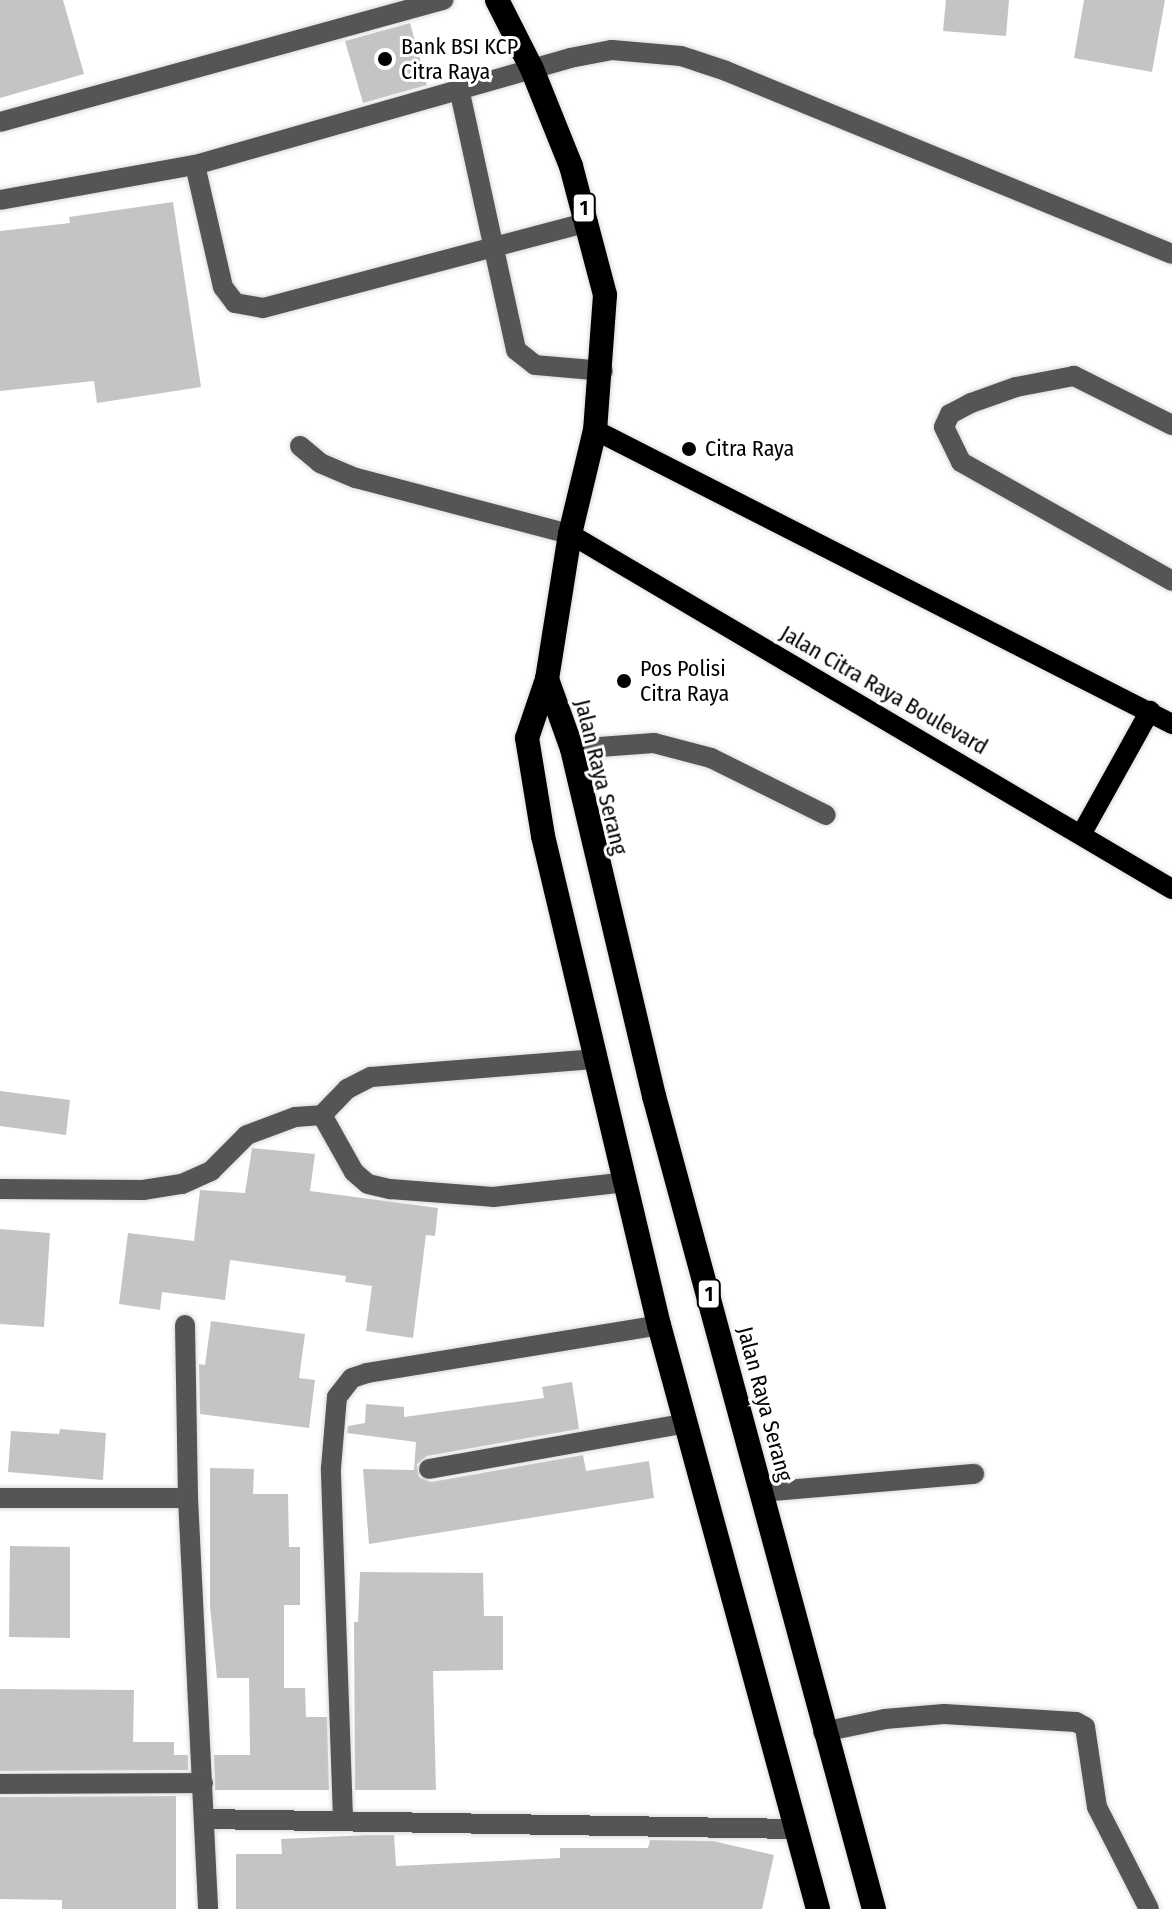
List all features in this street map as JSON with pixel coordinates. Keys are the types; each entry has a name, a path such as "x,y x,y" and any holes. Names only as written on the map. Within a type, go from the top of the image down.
{"highway":[{"name":"Jalan Raya Serang","path":"497,0 532,69 588,222 605,295 603,371 595,430 570,534 547,679 527,738 543,836 659,1325 818,1909"},
{"name":"Jalan Raya Serang","path":"547,679 572,749 654,1096 762,1492 823,1732 874,1909"}],"main road":[{"path":"595,430 1172,724"},
{"name":"Jalan Citra Raya Boulevard","path":"570,534 1082,833 1172,889"},
{"path":"1082,833 1150,711"}],"street":[{"path":"0,122 444,0"},
{"path":"0,200 195,165 460,93 532,69 612,50 681,56 1172,254"},
{"path":"460,93 489,245 516,350 535,365 603,371"},
{"path":"195,165 223,287 235,303 263,308 489,245 588,222"},
{"path":"1172,425 1074,376 1016,387 971,403 950,414 944,427 961,462 1172,581"},
{"path":"300,446 320,463 356,478 570,534"},
{"path":"572,749 668,746 711,758 826,815"},
{"path":"0,1189 143,1190 182,1184 211,1171 247,1135 295,1117 322,1115 347,1089 371,1077 596,1059"},
{"path":"322,1115 354,1172 368,1184 390,1189 493,1197 626,1182"},
{"path":"185,1325 188,1498 208,1909"},
{"path":"343,1818 331,1468 337,1397 352,1378 367,1373 659,1325"},
{"path":"429,1469 686,1423"},
{"path":"762,1492 974,1474"},
{"path":"0,1498 188,1498"},
{"path":"823,1732 944,1714 1076,1722 1085,1727 1097,1807 1149,1909"},
{"path":"0,1784 203,1783"},
{"path":"205,1819 343,1818 794,1829"}],"building":[{"path":"0,0 63,0 84,74 0,98"},
{"path":"946,0 1009,0 1006,36 943,31"},
{"path":"1084,0 1165,0 1152,72 1074,58"},
{"name":"Bank BSI KCP Citra Raya","path":"410,23 427,85 363,103 345,41"},
{"path":"173,202 201,387 97,403 94,381 0,391 0,231 70,223 69,217"},
{"path":"0,1091 70,1100 66,1135 0,1126"},
{"path":"252,1148 315,1154 310,1191 438,1208 435,1236 426,1235 413,1338 366,1331 372,1286 345,1282 346,1276 230,1260 225,1300 162,1292 160,1310 119,1304 128,1233 194,1241 200,1190 245,1193"},
{"path":"0,1229 50,1233 44,1327 0,1324"},
{"path":"211,1321 305,1334 299,1378 315,1380 309,1428 200,1414 199,1364 205,1365"},
{"path":"572,1382 579,1429 427,1456 417,1464 419,1477 431,1482 583,1455 586,1471 649,1461 654,1498 369,1544 363,1469 414,1470 416,1442 347,1433 348,1426 365,1423 366,1404 404,1407 404,1417 544,1398 542,1387"},
{"path":"60,1429 106,1433 103,1480 8,1472 11,1431 59,1434"},
{"path":"210,1468 254,1469 253,1494 288,1494 289,1547 300,1547 300,1605 284,1605 284,1688 305,1688 306,1717 327,1717 329,1790 215,1790 214,1755 250,1755 249,1678 217,1678 210,1606"},
{"path":"10,1546 70,1547 70,1638 9,1637"},
{"path":"360,1572 483,1573 484,1616 503,1616 503,1670 433,1671 436,1790 355,1790 354,1622 358,1622"},
{"path":"0,1689 134,1690 133,1742 174,1742 174,1755 188,1755 188,1770 0,1771"},
{"path":"176,1796 176,1909 62,1909 62,1900 0,1899 0,1797"},
{"path":"394,1835 396,1866 560,1858 560,1848 648,1848 650,1840 713,1841 774,1855 762,1909 236,1909 236,1854 282,1854 281,1839"}],"place":[{"name":"Bank BSI KCP Citra Raya","path":"385,59"},
{"name":"Citra Raya","path":"689,449"},
{"name":"Pos Polisi Citra Raya","path":"624,681"}]}
